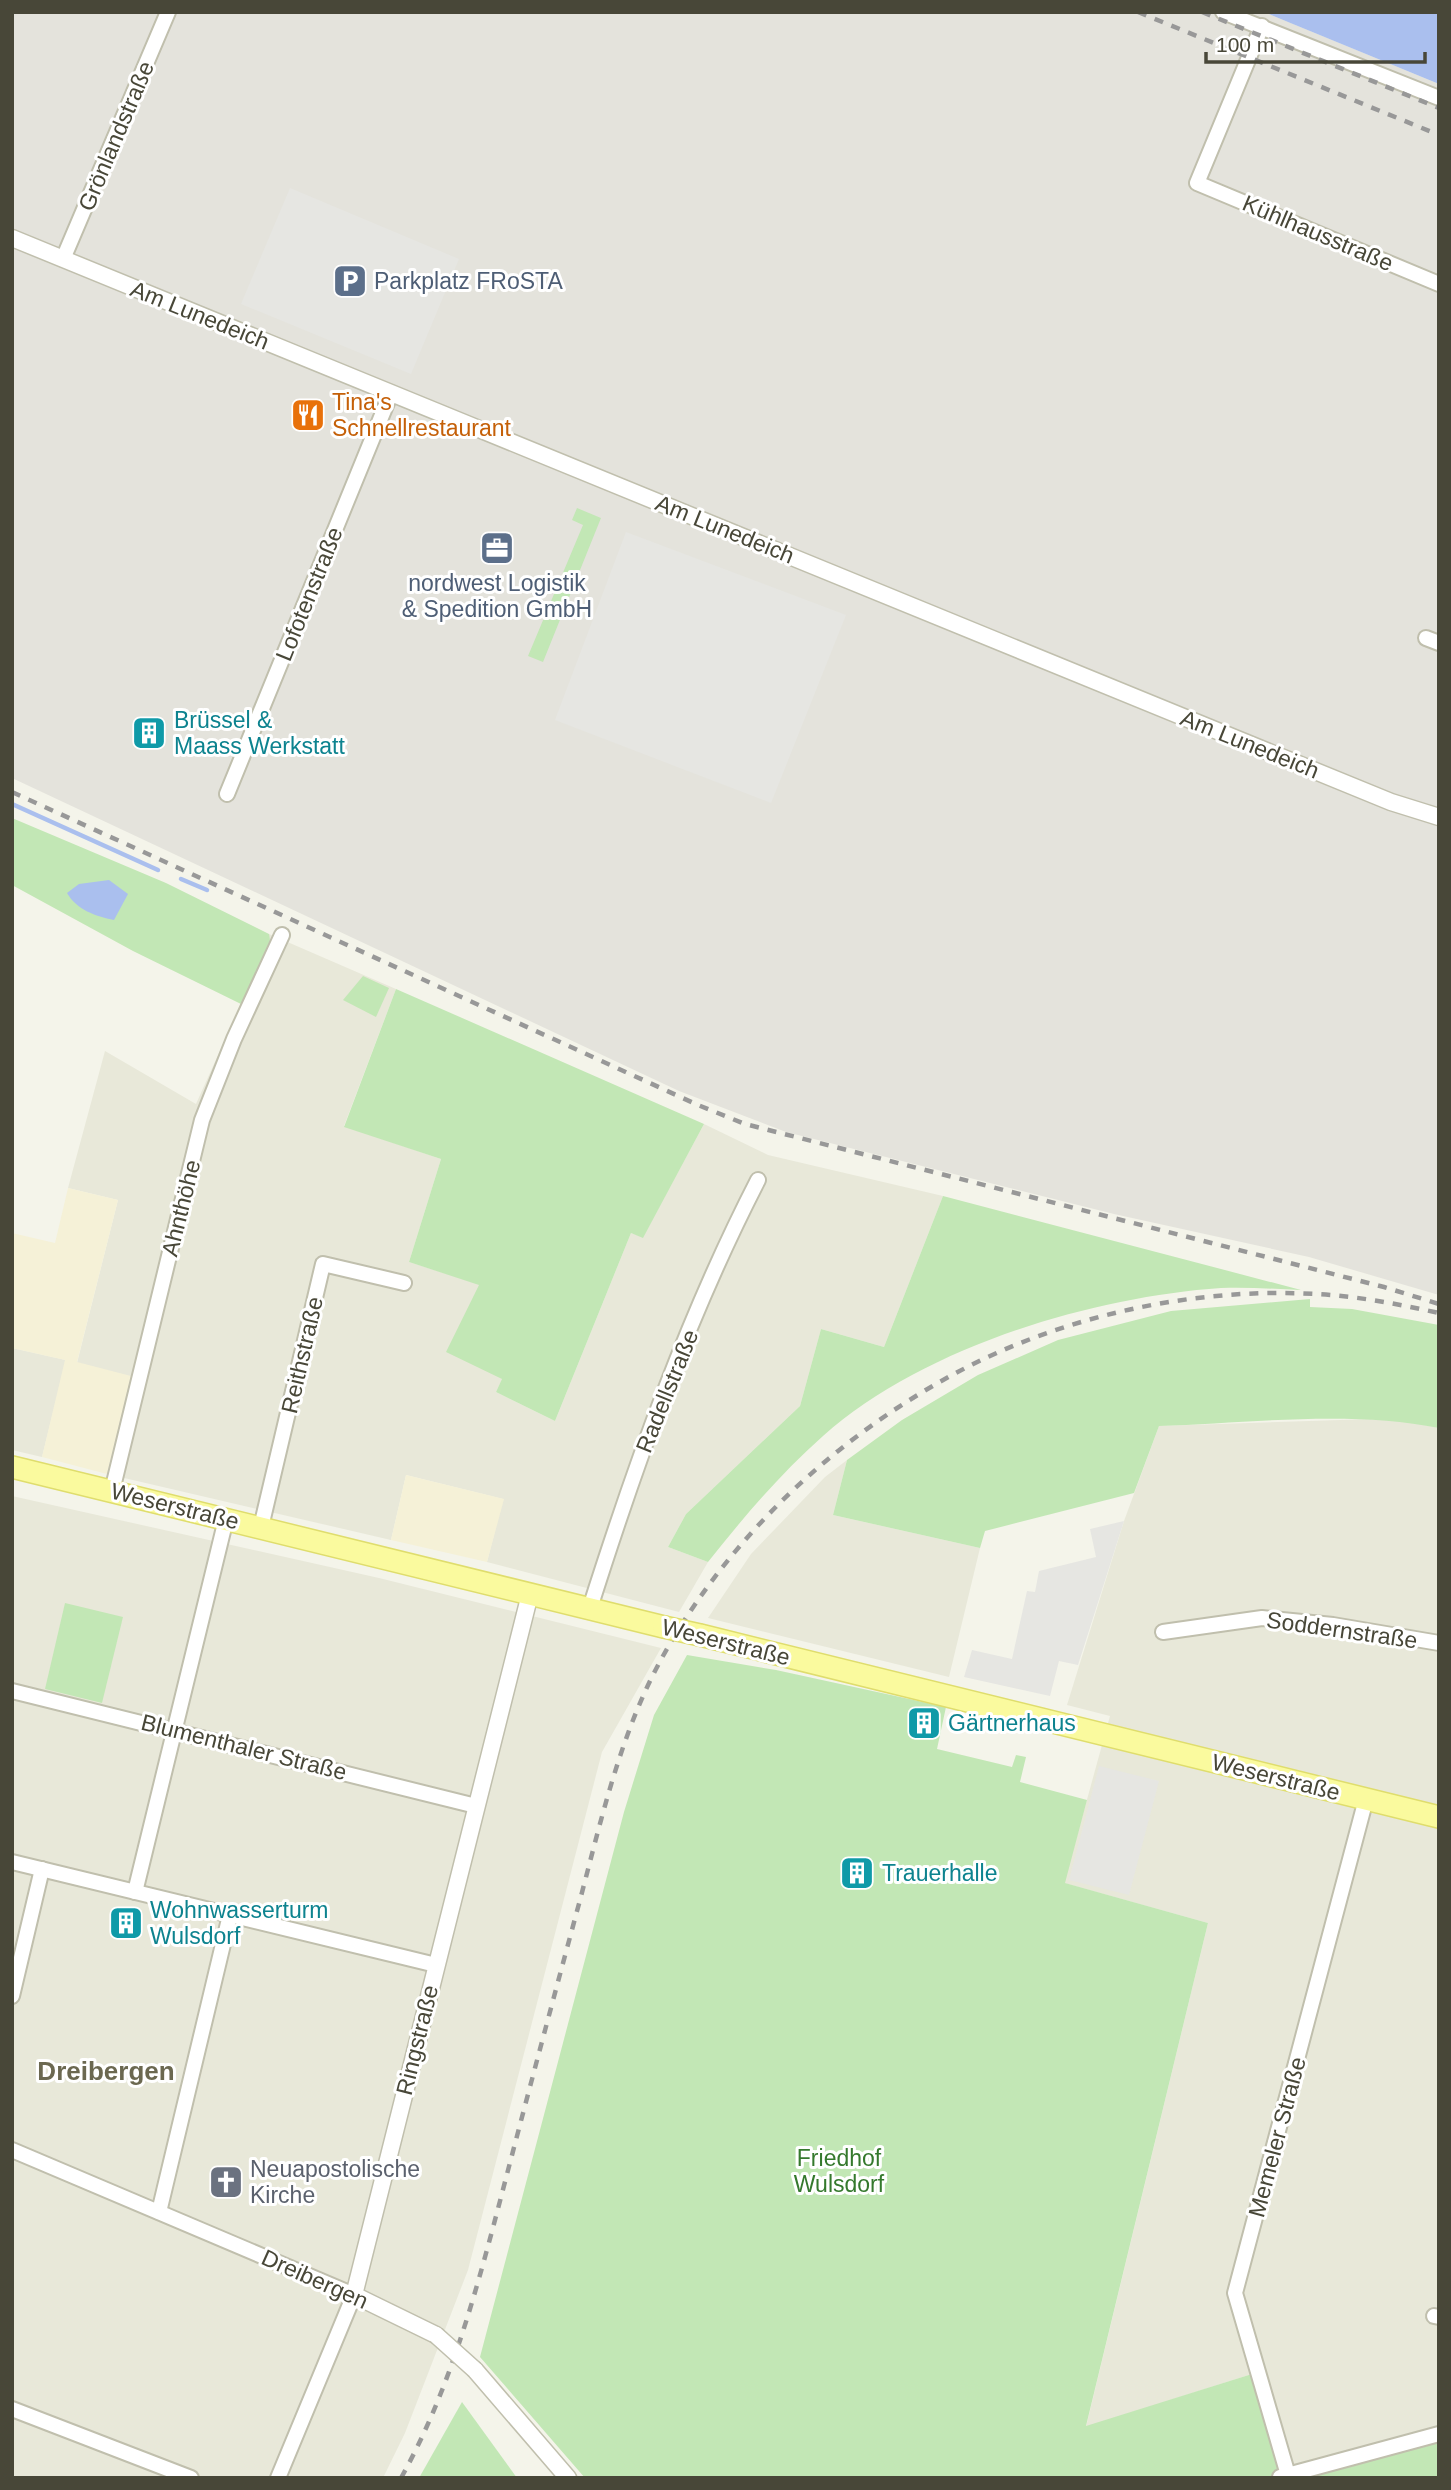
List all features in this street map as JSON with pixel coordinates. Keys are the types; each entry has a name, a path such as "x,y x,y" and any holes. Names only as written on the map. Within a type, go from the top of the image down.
{"main road":[{"name":"Weserstraße","path":"12,1467 1439,1817"}],"street":[{"name":"Grönlandstraße","path":"63,259 168,12"},
{"path":"1223,12 1439,98"},
{"name":"Kühlhausstraße","path":"1262,26 1197,183 1439,284"},
{"name":"Am Lunedeich","path":"12,238 1378,797 1438,814"},
{"name":"Lofotenstraße","path":"227,794 391,393"},
{"name":"Ahnthöhe","path":"113,1491 202,1120 234,1040 282,935"},
{"name":"Radellstraße","path":"590,1608 623,1504 661,1401 758,1180"},
{"name":"Reithstraße","path":"261,1527 323,1264 404,1283"},
{"path":"135,1892 226,1519"},
{"name":"Ringstraße","path":"278,2478 354,2295 530,1594"},
{"name":"Soddernstraße","path":"1163,1633 1262,1618 1333,1625 1439,1643"},
{"name":"Blumenthaler Straße","path":"12,1690 476,1806"},
{"name":"Memeler Straße","path":"1284,2476 1236,2293 1366,1799"},
{"path":"12,1862 436,1965"},
{"path":"12,1996 42,1870"},
{"path":"159,2213 230,1915"},
{"name":"Dreibergen","path":"12,2150 354,2295 436,2335 474,2370 568,2478"},
{"path":"12,2409 191,2478"},
{"path":"1284,2476 1439,2434"}],"shaded area":[{"path":"12,12 1264,12 1439,84 1439,1295 1309,1257 1114,1214 786,1132 679,1091 12,778"},
{"name":"Parkplatz FRoSTA","path":"290,188 459,259 411,374 241,304"},
{"path":"626,532 846,615 771,803 555,720"},
{"path":"269,934 396,989 344,1126 441,1159 409,1262 479,1284 502,1380 496,1392 555,1421 631,1233 643,1237 704,1124 768,1155 943,1196 884,1347 821,1329 800,1406 686,1514 668,1547 708,1562 679,1612 487,1562 503,1499 406,1475 391,1540 107,1474 130,1377 77,1363 118,1200 68,1188 105,1051 196,1104 241,1004 267,961"},
{"path":"68,1188 118,1200 77,1362 131,1376 107,1474 42,1457 65,1360 12,1348 12,1233 55,1243"},
{"path":"12,1348 66,1360 42,1457 12,1450"},
{"path":"1371,1419 1407,1421 1439,1428 1439,2441 1283,2478 1252,2374 1086,2427 1208,1923 1064,1883 1110,1716 1067,1705 1124,1521 1159,1426"},
{"path":"847,1460 833,1515 980,1548 949,1677 708,1618 751,1554 825,1477"},
{"path":"406,1475 504,1499 487,1562 391,1540"},
{"path":"12,1496 379,1578 661,1648 602,1752 468,2270 405,2433 383,2478 12,2478"},
{"path":"1124,1521 1078,1665 1059,1661 1050,1696 964,1677 972,1650 1012,1659 1027,1591 1035,1592 1039,1571 1096,1557 1090,1529"},
{"path":"1099,1766 1159,1781 1129,1895 1069,1880"}],"green space":[{"path":"577,508 601,518 543,662 528,656 583,525 572,520"},
{"path":"12,818 166,883 269,934 266,962 241,1004 133,951 12,885"},
{"path":"363,976 389,988 376,1017 343,1000"},
{"path":"396,989 704,1124 643,1238 631,1233 555,1421 496,1392 502,1379 446,1352 479,1285 409,1262 441,1159 344,1127"},
{"path":"943,1196 1301,1290 1221,1288 1170,1293 1064,1316 1010,1332 958,1353 909,1377 863,1405 823,1436 762,1497 708,1562 668,1547 686,1514 800,1406 821,1329 884,1347"},
{"path":"1310,1299 1310,1307 1352,1309 1439,1325 1439,1428 1406,1423 1336,1419 1159,1426 1134,1493 985,1531 980,1548 833,1515 847,1460 902,1420 978,1375 1058,1340 1171,1311"},
{"path":"65,1603 123,1617 102,1703 45,1689"},
{"name":"Friedhof Wulsdorf","path":"687,1655 776,1670 946,1707 937,1749 1012,1767 1016,1755 1026,1757 1020,1782 1087,1800 1065,1883 1208,1923 1086,2426 1252,2374 1283,2478 585,2478 480,2357 624,1812 654,1715"},
{"path":"462,2402 517,2478 419,2478"},
{"path":"1439,2441 1439,2477 1436,2478 1300,2478"}],"water":[{"path":"1264,12 1439,12 1439,84 1288,22"},
{"path":"109,880 128,894 114,920 87,911 76,904 67,893 79,884"}],"waterway":[{"path":"12,804 158,870"},
{"path":"181,879 207,890"}],"railway":[{"path":"1138,12 1439,135"},
{"path":"1202,12 1439,108"},
{"path":"12,792 745,1124 1384,1287 1439,1304"},
{"path":"401,2478 447,2378 470,2308 605,1806 635,1714 663,1656 690,1612 720,1570 753,1531 827,1460 910,1400 995,1354 1083,1321 1176,1301 1269,1293 1346,1297 1439,1313"}],"place":[{"name":"Parkplatz FRoSTA","path":"350,281"},
{"name":"Tina's Schnellrestaurant","path":"308,415"},
{"name":"nordwest Logistik & Spedition GmbH","path":"497,548"},
{"name":"Brüssel & Maass Werkstatt","path":"149,733"},
{"name":"Gärtnerhaus","path":"924,1723"},
{"name":"Trauerhalle","path":"857,1873"},
{"name":"Wohnwasserturm Wulsdorf","path":"126,1923"},
{"name":"Neuapostolische Kirche","path":"226,2182"}],"district":[{"name":"Dreibergen","path":"106,2071"}]}
